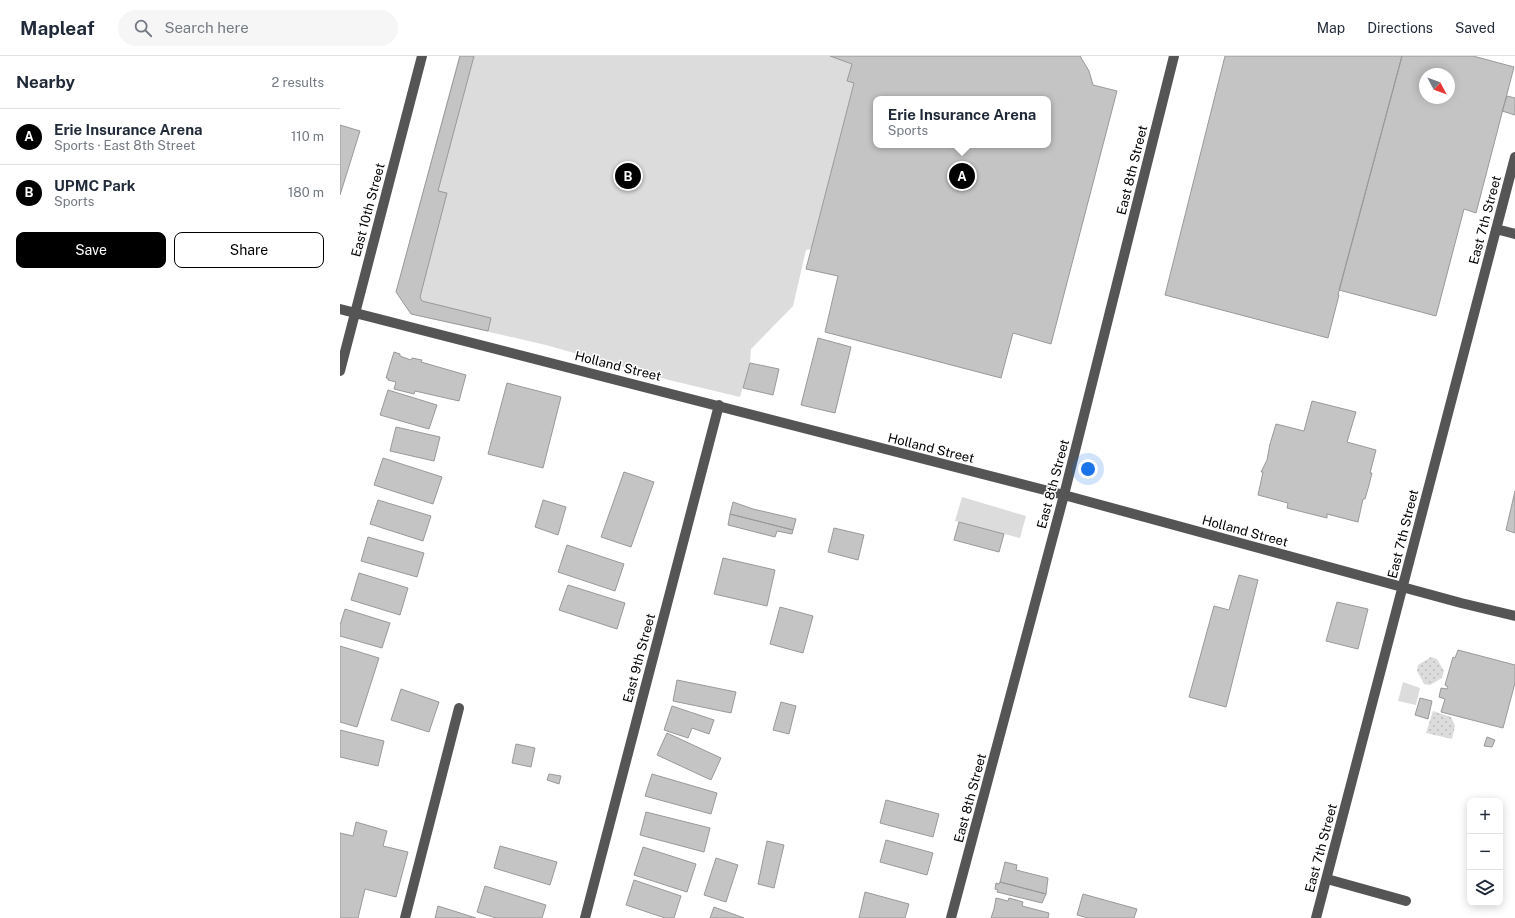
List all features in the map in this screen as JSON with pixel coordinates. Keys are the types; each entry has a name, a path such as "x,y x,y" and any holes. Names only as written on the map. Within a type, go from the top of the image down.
{"street":[{"name":"East 10th Street","path":"340,371 422,56"},
{"name":"East 8th Street","path":"951,918 1064,495 1174,56"},
{"name":"East 7th Street","path":"1316,918 1515,156"},
{"path":"1496,229 1515,234"},
{"name":"Holland Street","path":"340,309 719,405 913,458 1064,495 1515,616"},
{"name":"East 9th Street","path":"585,918 719,405"},
{"path":"405,918 459,708"},
{"path":"1327,878 1406,901"}],"shaded area":[{"path":"459,56 830,56 852,64 847,81 854,83 811,249 806,250 793,306 751,349 750,363 740,397 669,380 546,345 411,314 396,292"},
{"path":"962,497 1026,516 1020,538 955,521"},
{"path":"1431,657 1437,659 1444,671 1442,678 1430,685 1424,684 1417,671 1418,665"},
{"path":"1403,682 1420,688 1416,705 1398,701"},
{"path":"1433,711 1451,717 1455,726 1452,739 1426,733"}],"building":[{"path":"460,56 474,56 438,191 447,193 420,297 422,301 491,318 488,331 411,314 396,292"},
{"path":"830,56 1080,56 1089,71 1093,85 1117,91 1051,344 1013,333 1001,378 825,332 838,276 806,269 854,83 847,81 852,64"},
{"path":"1225,56 1402,56 1338,295 1328,338 1165,295"},
{"path":"1402,56 1473,56 1514,67 1476,213 1464,209 1436,316 1339,290"},
{"path":"1507,96 1515,98 1515,115 1502,111"},
{"path":"340,125 360,131 340,195"},
{"path":"818,338 851,347 835,413 801,405"},
{"path":"394,352 411,360 412,358 422,360 421,362 466,375 459,401 415,391 414,394 394,389 396,382 386,378"},
{"path":"750,363 779,369 773,395 743,388"},
{"path":"507,383 561,397 543,468 488,454"},
{"path":"388,390 437,405 429,429 380,415"},
{"path":"1312,401 1356,412 1347,442 1376,450 1370,473 1372,473 1369,485 1365,499 1363,499 1358,522 1327,514 1327,518 1287,508 1288,503 1258,495 1263,472 1261,472 1267,460 1276,424 1304,431"},
{"path":"396,427 440,437 434,461 390,451"},
{"path":"383,458 442,477 433,504 374,485"},
{"path":"624,472 654,482 631,547 601,537"},
{"path":"1515,491 1515,533 1506,530"},
{"path":"378,500 431,516 423,541 370,524"},
{"path":"543,500 566,507 558,535 535,527"},
{"path":"733,502 753,509 796,519 793,530 730,514"},
{"path":"730,514 793,530 792,534 777,531 775,537 728,525"},
{"path":"959,522 1004,534 999,552 954,540"},
{"path":"834,528 864,535 858,560 828,552"},
{"path":"368,537 424,553 417,577 361,561"},
{"path":"567,545 624,564 615,591 558,572"},
{"path":"723,558 775,570 767,606 714,594"},
{"path":"359,573 408,588 400,615 351,600"},
{"path":"1239,575 1258,580 1226,707 1189,697 1214,606 1229,610"},
{"path":"568,585 625,603 617,629 559,610"},
{"path":"1337,602 1368,609 1358,649 1326,641"},
{"path":"780,607 813,616 803,653 770,644"},
{"path":"345,609 390,623 382,648 340,636 340,625"},
{"path":"340,646 379,658 357,727 340,722"},
{"path":"1458,650 1515,665 1515,683 1503,728 1441,712 1445,699 1439,697 1441,688 1447,689 1448,687 1445,685 1453,657 1455,658"},
{"path":"677,680 736,692 731,713 673,701"},
{"path":"401,689 439,702 429,732 391,720"},
{"path":"1420,698 1432,701 1428,719 1415,715"},
{"path":"781,702 796,706 789,734 773,730"},
{"path":"672,706 714,720 709,734 692,728 688,738 664,730"},
{"path":"340,730 384,741 378,766 340,757"},
{"path":"667,733 721,758 711,780 657,755"},
{"path":"1487,737 1495,740 1492,747 1484,746"},
{"path":"516,744 535,748 531,767 512,763"},
{"path":"549,774 561,776 559,784 547,780"},
{"path":"652,774 717,793 711,814 645,796"},
{"path":"886,800 939,814 933,837 880,823"},
{"path":"646,812 710,828 704,852 640,835"},
{"path":"356,822 387,831 383,846 408,852 396,897 365,889 358,918 340,918 340,833 353,836"},
{"path":"886,840 933,853 927,875 880,862"},
{"path":"767,841 784,845 774,888 758,884"},
{"path":"500,846 557,862 550,885 494,868"},
{"path":"643,847 696,864 687,892 634,875"},
{"path":"716,858 738,865 726,902 704,895"},
{"path":"1005,862 1017,865 1016,870 1048,878 1046,894 1000,882"},
{"path":"634,880 681,896 674,918 665,918 626,905"},
{"path":"1000,882 1046,894 1042,903 997,892 998,890 995,889 996,883 999,884"},
{"path":"485,886 546,905 542,918 496,918 477,912"},
{"path":"865,892 909,904 905,918 859,918"},
{"path":"1083,894 1137,909 1134,918 1088,918 1077,915"},
{"path":"996,898 1008,901 1009,898 1023,902 1022,906 1049,913 1048,918 991,918"},
{"path":"438,906 476,918 435,918"},
{"path":"714,907 744,918 710,918"}],"place":[{"name":"UPMC Park","path":"628,176"},
{"name":"Erie Insurance Arena","path":"962,176"}]}
